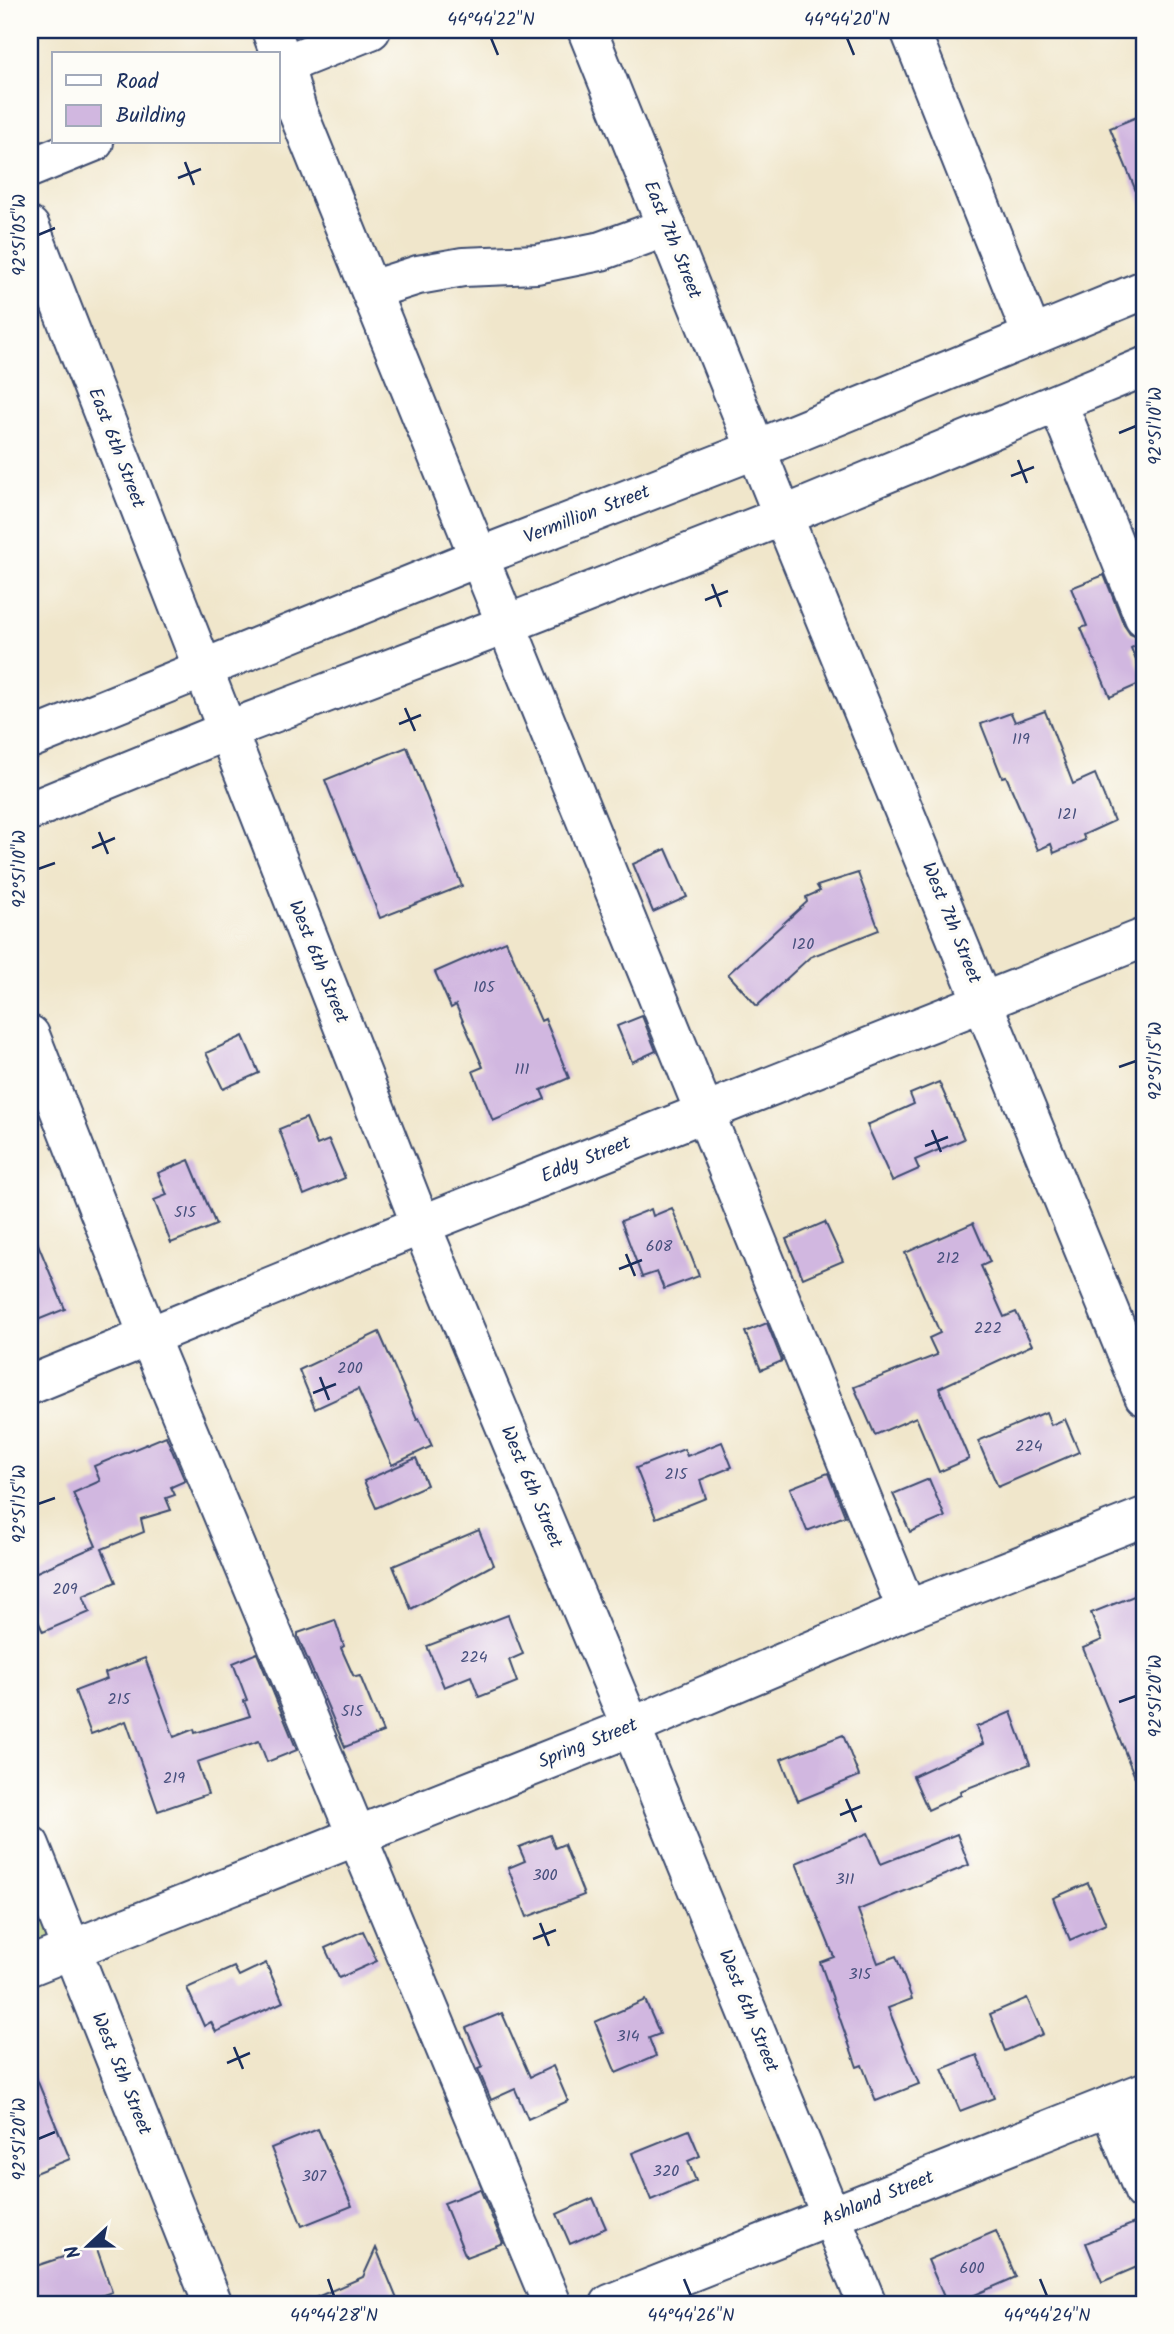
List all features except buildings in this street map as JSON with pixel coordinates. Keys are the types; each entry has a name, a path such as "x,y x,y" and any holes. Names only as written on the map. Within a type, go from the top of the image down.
{"main road":[{"path":"271,30 277,52"},
{"path":"371,30 281,66 505,625 907,1610"},
{"name":"East 7th Street","path":"587,30 758,449"},
{"path":"910,30 1032,335"},
{"path":"30,168 89,144"},
{"name":"East 6th Street","path":"30,227 202,668"},
{"path":"371,290 418,275 463,267 537,264 601,251 667,227"},
{"name":"Vermillion Street","path":"30,739 479,557 758,449 1144,290"},
{"path":"30,811 226,731 783,516 1144,367"},
{"path":"1058,404 1144,617"},
{"name":"West 7th Street","path":"758,449 783,516 1144,1396"},
{"name":"West 6th Street","path":"202,668 421,1225 631,1727 867,2304"},
{"name":"Eddy Street","path":"30,1385 421,1225 1144,938"},
{"path":"30,1035 148,1335 552,2304"},
{"name":"Spring Street","path":"30,1966 631,1727 907,1610 1144,1517"},
{"name":"West 5th Street","path":"30,1845 213,2304"},
{"name":"Ashland Street","path":"610,2304 1144,2092"},
{"path":"1109,2106 1144,2192"}],"green space":[{"path":"30,1845 71,1948 30,1966"}]}
